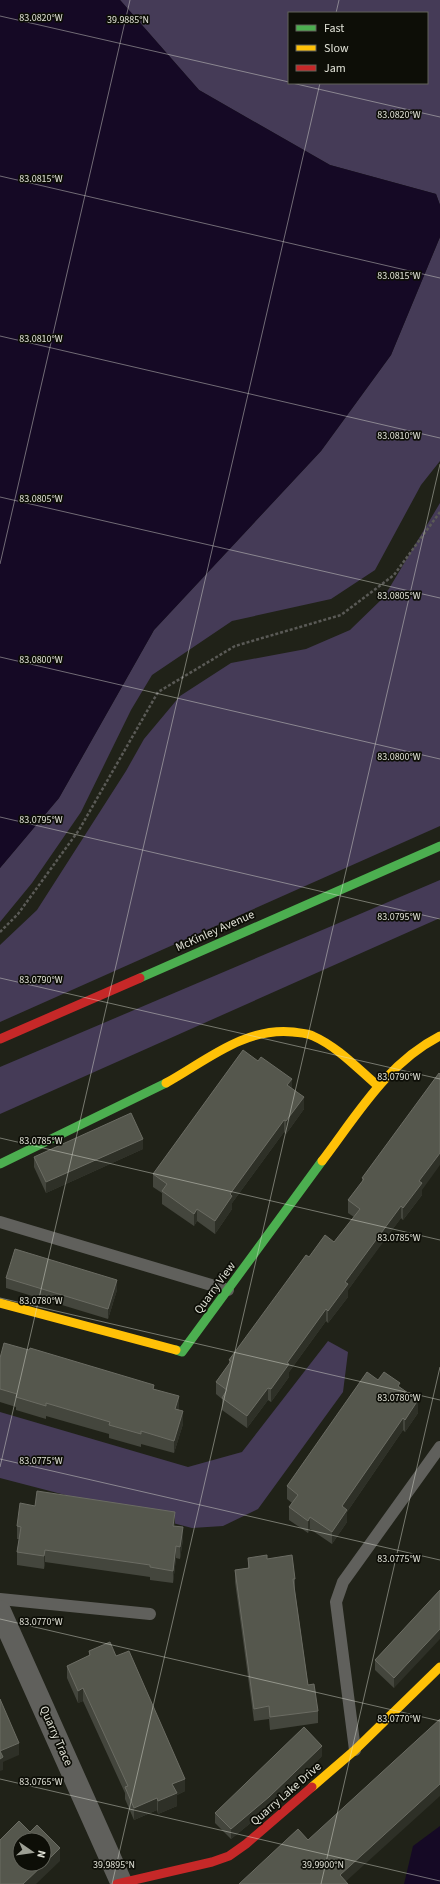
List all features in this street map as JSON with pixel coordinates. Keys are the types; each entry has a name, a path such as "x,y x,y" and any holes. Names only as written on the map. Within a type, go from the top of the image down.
{"street":[{"name":"McKinley Avenue","path":"0,1039 440,846"},
{"path":"0,1164 154,1089 222,1047 243,1038 263,1033 285,1031 315,1036 378,1086"},
{"name":"Quarry View","path":"0,1303 182,1352 378,1086 396,1066 421,1045 440,1036"},
{"name":"Quarry Trace","path":"0,1611 119,1883"},
{"name":"Quarry Lake Drive","path":"119,1883 212,1862 229,1856 246,1844 355,1750 440,1666"}],"lane":[{"path":"0,1222 228,1290"},
{"path":"355,1750 336,1602 343,1582 440,1447"},
{"path":"0,1599 150,1614"}],"path":[{"path":"0,932 18,914 79,830 158,692 235,646 341,615 394,575 440,512"}],"shaded area":[{"path":"0,0 120,0 199,90 330,165 436,194 440,205 440,237 391,355 321,451 154,630 59,798 0,868"},
{"path":"120,0 440,0 440,205 436,194 330,165 199,90"},
{"path":"440,237 440,461 421,485 375,570 331,599 232,621 152,675 131,710 81,812 32,883 0,922 0,868 59,798 154,630 321,451 391,355"},
{"path":"440,503 440,826 0,1022 0,945 37,910 126,771 144,739 180,696 231,663 306,649 350,630 384,597"},
{"path":"440,880 440,918 0,1114 0,1067"},
{"path":"328,1341 348,1352 343,1392 258,1509 223,1526 192,1528 0,1478 0,1412 188,1467 242,1452"},
{"path":"440,1826 440,1884 404,1884 413,1846"}],"building":[{"path":"243,1050 258,1061 261,1057 292,1079 287,1085 304,1097 286,1121 284,1120 230,1194 232,1196 215,1221 197,1209 194,1214 162,1191 167,1184 153,1174"},
{"path":"439,1073 440,1153 419,1181 422,1183 403,1208 401,1206 345,1282 348,1284 328,1311 326,1309 287,1363 289,1364 271,1389 268,1388 247,1416 222,1398 227,1390 216,1382 231,1361 229,1360 306,1255 309,1257 325,1235 334,1242 360,1209 348,1200 364,1179 362,1178"},
{"path":"131,1113 143,1139 46,1182 34,1157"},
{"path":"15,1249 117,1280 108,1309 6,1278"},
{"path":"4,1343 29,1350 30,1348 154,1385 153,1389 179,1396 175,1409 183,1411 174,1441 141,1431 141,1434 109,1425 110,1422 46,1403 46,1406 16,1397 17,1394 0,1389 0,1358"},
{"path":"367,1372 378,1380 384,1372 400,1383 398,1386 418,1400 405,1420 403,1418 342,1506 347,1510 332,1532 310,1517 308,1521 289,1507 298,1495 287,1486"},
{"path":"37,1491 175,1512 173,1526 183,1527 180,1547 176,1546 173,1571 150,1567 150,1565 45,1550 44,1556 17,1552 21,1527 17,1526 20,1503 35,1506"},
{"path":"267,1555 267,1559 292,1555 295,1579 293,1579 308,1685 314,1684 318,1711 270,1717 269,1706 254,1709 235,1570 249,1568 248,1558"},
{"path":"440,1590 440,1629 394,1678 375,1660"},
{"path":"110,1642 116,1656 129,1651 185,1779 172,1784 177,1793 158,1801 157,1798 134,1808 125,1787 128,1786 83,1688 78,1691 67,1666 90,1655 89,1651"},
{"path":"0,1699 19,1743 0,1751"},
{"path":"440,1719 440,1784 340,1875 348,1884 239,1884 298,1829 308,1840"},
{"path":"304,1727 322,1746 269,1797 231,1829 215,1813"},
{"path":"0,1751 3,1757 0,1759"},
{"path":"19,1821 30,1832 12,1832 12,1872 36,1872 23,1884 0,1884 0,1840"},
{"path":"37,1825 44,1832 30,1832"},
{"path":"52,1840 60,1848 52,1856"}],"traffic: fast":[{"path":"140,978 440,846"},
{"path":"0,1164 166,1083"},
{"path":"176,1350 182,1352 322,1161"}],"traffic: slow":[{"path":"166,1083 226,1047 242,1040 275,1032 293,1032 311,1035 331,1046 378,1086"},
{"path":"322,1161 374,1091 389,1075 404,1060 421,1047 440,1036"},
{"path":"0,1303 176,1350"},
{"path":"312,1787 355,1750 440,1667"}],"traffic: jam":[{"path":"0,1039 140,978"},
{"path":"117,1884 212,1862 229,1856 246,1844 312,1787"}]}
